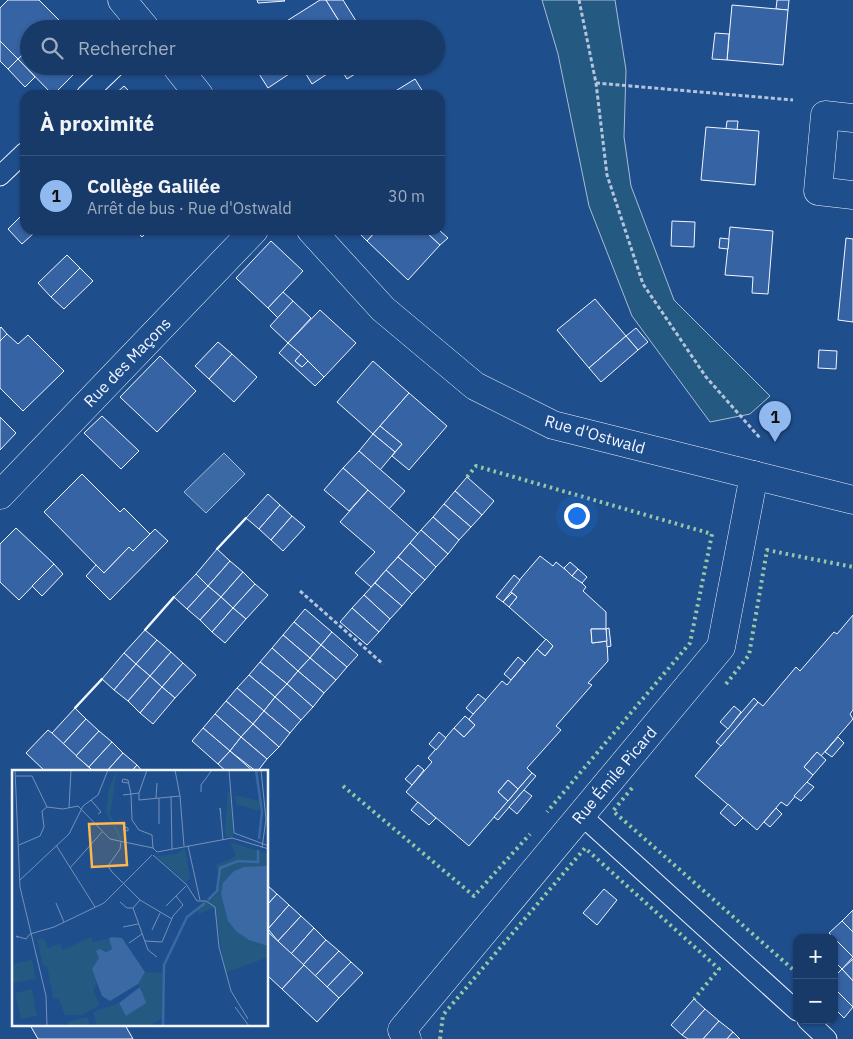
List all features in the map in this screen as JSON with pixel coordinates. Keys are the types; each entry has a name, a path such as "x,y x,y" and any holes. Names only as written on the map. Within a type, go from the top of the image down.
{"street":[{"path":"122,0 139,20"},
{"path":"183,75 195,90"},
{"path":"853,118 825,115 818,191 853,195"},
{"name":"Rue des Maçons","path":"0,495 249,235"},
{"name":"Rue d'Ostwald","path":"316,235 383,309 474,386 553,425 853,500"},
{"name":"Rue Émile Picard","path":"407,1039 402,1030 721,647 754,475"}],"lane":[{"path":"91,90 107,75"},
{"path":"0,176 20,157"},
{"path":"581,816 793,1007"},
{"path":"811,1024 827,1039"}],"path":[{"path":"579,0 596,83 607,175 642,284 706,377 762,441"},
{"path":"596,83 800,101 825,115"},
{"path":"300,591 383,664"}],"shaded area":[{"path":"542,0 615,0 626,70 624,137 631,186 674,300 770,396 750,414 710,422 632,316 589,206 558,54"},
{"path":"224,453 245,474 206,513 184,492"}],"building":[{"path":"8,0 39,0 59,20 20,20 20,57 18,59 0,41 0,8"},
{"path":"257,0 284,0 285,1 258,3"},
{"path":"320,0 326,0 338,20 288,20"},
{"path":"326,0 343,0 355,20 338,20"},
{"path":"777,0 789,0 788,10 776,9"},
{"path":"732,5 788,10 783,65 727,60"},
{"path":"715,33 729,34 727,60 712,59"},
{"path":"0,41 18,59 8,69 0,61"},
{"path":"18,59 20,61 20,75 33,75 35,77 25,87 8,69"},
{"path":"34,75 73,75 58,90 48,90"},
{"path":"260,75 288,75 268,88"},
{"path":"306,75 326,75 312,84"},
{"path":"345,75 353,75 347,79"},
{"path":"415,79 422,90 397,90"},
{"path":"124,86 128,90 120,90"},
{"path":"727,121 738,121 737,130 726,129"},
{"path":"706,127 759,131 755,185 701,180"},
{"path":"20,217 20,235 32,235 22,244 8,229"},
{"path":"672,221 695,222 694,247 671,246"},
{"path":"730,227 773,231 768,294 752,293 753,277 725,275"},
{"path":"361,235 372,235 367,241"},
{"path":"372,235 429,235 440,245 408,280 367,241"},
{"path":"429,235 445,235 448,238 440,245"},
{"path":"720,238 729,239 728,249 719,248"},
{"path":"846,238 853,239 853,322 838,320"},
{"path":"271,241 303,271 268,308 236,278"},
{"path":"67,255 80,268 51,297 38,283"},
{"path":"80,268 93,281 64,309 51,297"},
{"path":"283,292 293,301 278,318 268,308"},
{"path":"595,299 626,336 589,368 557,330"},
{"path":"293,301 311,318 288,343 270,326"},
{"path":"320,310 356,343 324,377 288,343"},
{"path":"0,328 7,334 0,341"},
{"path":"636,328 648,342 638,350 626,336"},
{"path":"7,334 18,344 28,335 64,371 23,411 0,388 0,341"},
{"path":"626,336 638,350 601,382 589,368"},
{"path":"218,342 232,354 209,379 195,366"},
{"path":"288,343 301,354 295,361 302,367 308,361 324,377 315,386 279,353"},
{"path":"819,350 837,351 836,369 818,368"},
{"path":"232,354 257,377 234,402 209,379"},
{"path":"301,354 308,361 302,367 295,361"},
{"path":"160,356 196,391 157,432 120,397"},
{"path":"373,361 409,393 373,434 337,402"},
{"path":"409,393 447,426 409,470 392,456 402,444 380,426"},
{"path":"102,416 139,451 121,469 84,433"},
{"path":"0,417 16,433 0,450"},
{"path":"380,426 402,444 395,452 373,434"},
{"path":"373,434 395,452 380,470 359,451"},
{"path":"359,451 405,491 389,509 343,468"},
{"path":"343,468 368,490 349,511 324,490"},
{"path":"82,474 120,512 124,508 150,534 133,551 129,547 104,573 44,512"},
{"path":"467,477 494,501 482,515 455,491"},
{"path":"368,490 418,534 371,587 355,573 375,552 340,522"},
{"path":"455,491 482,515 471,527 444,504"},
{"path":"268,494 280,505 259,529 246,518"},
{"path":"444,504 471,527 459,540 433,517"},
{"path":"280,505 292,516 271,540 259,529"},
{"path":"292,516 305,527 283,551 271,540"},
{"path":"433,517 459,540 448,554 421,530"},
{"path":"16,528 54,564 19,600 0,582 0,544"},
{"path":"155,529 168,541 110,600 86,576 96,565 104,573 129,547 133,551"},
{"path":"421,530 448,554 436,567 410,543"},
{"path":"410,543 436,567 425,580 398,557"},
{"path":"217,549 230,561 208,586 196,574"},
{"path":"540,556 553,566 556,562 582,583 586,587 583,591 606,612 606,629 591,629 592,643 607,641 608,661 588,683 592,685 556,726 561,730 527,768 532,773 518,789 508,780 498,792 508,801 469,846 406,792 432,762 428,758 454,728 464,737 475,725 469,719 502,681 507,685 537,649 545,656 553,646 509,607 517,597 510,591"},
{"path":"398,557 425,580 412,594 386,570"},
{"path":"230,561 243,572 221,597 208,586"},
{"path":"570,562 578,569 572,576 564,568"},
{"path":"54,564 63,574 42,596 32,586"},
{"path":"578,569 587,577 582,583 572,576"},
{"path":"386,570 412,594 402,606 375,583"},
{"path":"243,572 255,584 233,608 221,597"},
{"path":"196,574 208,586 187,609 174,597"},
{"path":"514,575 520,580 503,602 496,597"},
{"path":"375,583 402,606 390,619 364,595"},
{"path":"255,584 268,595 246,619 233,608"},
{"path":"208,586 221,597 200,620 187,609"},
{"path":"512,593 517,597 509,607 503,602"},
{"path":"364,595 390,619 379,632 352,608"},
{"path":"221,597 233,608 212,632 200,620"},
{"path":"233,608 246,619 225,643 212,632"},
{"path":"352,608 379,632 367,645 340,622"},
{"path":"305,609 332,632 321,645 294,622"},
{"path":"853,615 853,710 850,714 853,719 821,756 817,752 804,767 813,775 787,806 781,802 757,830 695,776 758,702 763,706 796,667 800,671 834,632 837,634"},
{"path":"294,622 321,645 310,658 283,635"},
{"path":"609,628 611,646 607,647 606,629"},
{"path":"591,629 606,629 607,641 592,643"},
{"path":"145,630 157,640 136,664 124,653"},
{"path":"332,632 358,655 347,667 321,645"},
{"path":"283,635 310,658 298,671 272,648"},
{"path":"546,639 553,646 545,656 537,649"},
{"path":"157,640 171,652 150,676 136,664"},
{"path":"321,645 347,667 336,680 310,658"},
{"path":"272,648 298,671 287,684 260,662"},
{"path":"171,652 183,663 162,687 150,676"},
{"path":"124,653 136,664 114,690 102,679"},
{"path":"518,657 525,663 511,680 504,674"},
{"path":"310,658 336,680 324,693 298,671"},
{"path":"260,662 287,684 275,697 249,675"},
{"path":"183,663 196,675 175,698 162,687"},
{"path":"136,664 150,676 128,701 114,690"},
{"path":"298,671 324,693 313,707 287,684"},
{"path":"249,675 275,697 264,711 237,688"},
{"path":"150,676 162,687 140,713 128,701"},
{"path":"287,684 313,707 301,720 275,697"},
{"path":"162,687 175,698 153,724 140,713"},
{"path":"237,688 264,711 253,724 226,701"},
{"path":"478,694 486,700 473,714 466,708"},
{"path":"275,697 301,720 290,733 264,711"},
{"path":"754,698 758,702 721,746 716,742"},
{"path":"226,701 253,724 241,737 215,714"},
{"path":"734,706 741,712 728,729 720,722"},
{"path":"75,708 86,719 63,744 52,733"},
{"path":"264,711 290,733 279,747 253,724"},
{"path":"215,714 241,737 230,751 203,728"},
{"path":"465,716 475,725 464,737 454,728"},
{"path":"86,719 99,731 76,756 63,744"},
{"path":"253,724 279,747 267,759 241,737"},
{"path":"203,728 230,751 218,764 192,741"},
{"path":"48,730 92,770 44,770 26,753"},
{"path":"99,731 112,742 89,767 76,756"},
{"path":"439,732 446,738 436,750 429,744"},
{"path":"241,737 267,759 259,770 254,770 230,751"},
{"path":"838,737 844,743 832,757 825,752"},
{"path":"112,742 123,753 108,770 92,770 89,767"},
{"path":"230,751 252,770 225,770 218,764"},
{"path":"817,752 826,760 813,775 804,767"},
{"path":"123,753 137,765 133,770 108,770"},
{"path":"137,765 141,770 133,770"},
{"path":"418,765 424,770 412,785 405,779"},
{"path":"532,773 536,776 498,820 494,817"},
{"path":"508,780 518,789 508,801 498,792"},
{"path":"807,782 814,787 801,801 794,796"},
{"path":"524,790 532,796 517,814 509,807"},
{"path":"418,802 436,818 429,825 411,810"},
{"path":"728,804 743,818 735,826 720,813"},
{"path":"776,808 782,814 770,827 764,822"},
{"path":"269,887 277,894 269,903"},
{"path":"604,889 617,900 597,925 583,913"},
{"path":"277,894 289,905 269,928 269,903"},
{"path":"289,905 301,916 278,941 269,928"},
{"path":"853,910 853,932 842,921"},
{"path":"301,916 314,928 291,954 278,941"},
{"path":"842,921 853,932 853,957 838,942 838,934 829,933"},
{"path":"314,928 326,940 303,965 291,954"},
{"path":"269,933 304,965 282,989 269,977"},
{"path":"326,940 339,951 315,976 303,965"},
{"path":"838,942 853,957 842,969 838,965"},
{"path":"339,951 351,962 327,987 315,976"},
{"path":"853,959 853,981 842,969"},
{"path":"351,962 363,973 339,998 327,987"},
{"path":"304,965 339,998 317,1022 282,989"},
{"path":"842,969 853,981 853,1007 838,992 838,973"},
{"path":"838,992 853,1007 844,1018 838,1012"},
{"path":"694,999 705,1009 682,1035 671,1025"},
{"path":"705,1009 719,1021 703,1039 688,1039 682,1035"},
{"path":"719,1021 733,1032 727,1039 703,1039"},
{"path":"31,1026 126,1026 133,1039 38,1039"},
{"path":"733,1032 740,1039 727,1039"}],"hedge":[{"path":"467,477 476,466 712,534 690,643 547,812"},
{"path":"726,684 749,655 767,550 853,567"},
{"path":"343,786 474,896 530,834"},
{"path":"632,788 613,811 793,969"},
{"path":"440,1039 443,1015 585,848 719,969 694,999"}],"wall":[{"path":"217,549 246,518"},
{"path":"145,630 174,597"},
{"path":"75,708 102,679"}],"place":[{"name":"Collège Galilée","path":"775,442"}]}
